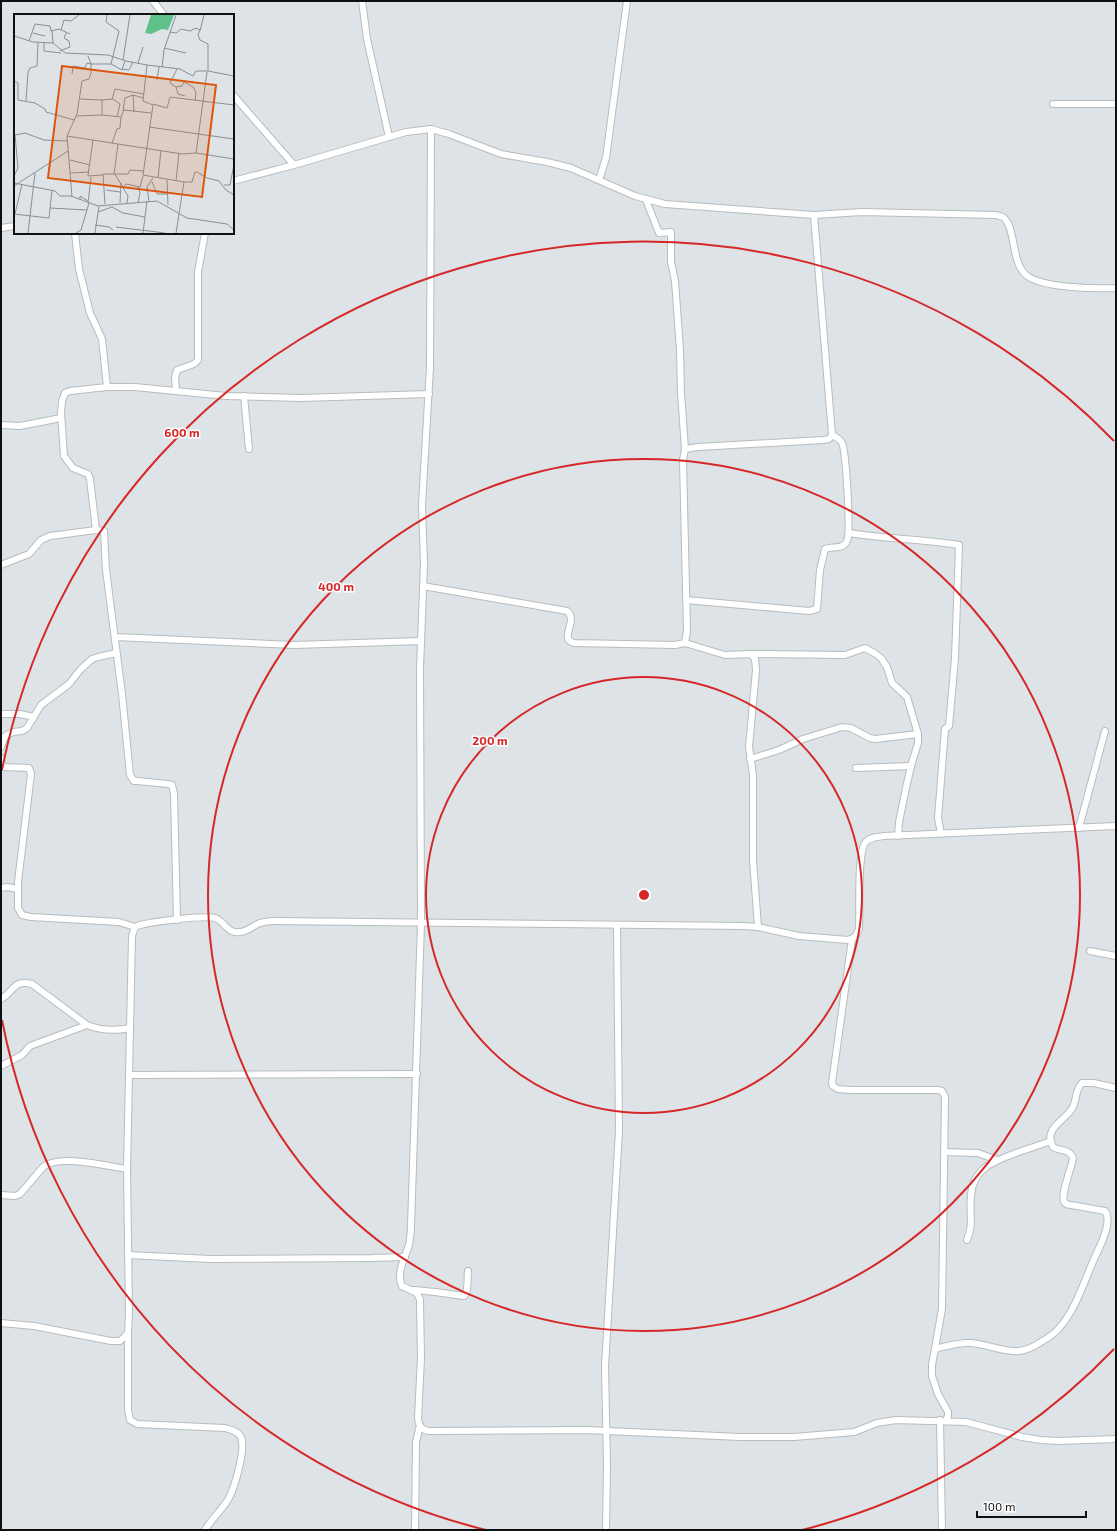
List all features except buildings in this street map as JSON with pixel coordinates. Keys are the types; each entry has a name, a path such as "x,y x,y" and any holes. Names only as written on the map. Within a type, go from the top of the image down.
{"street":[{"path":"153,1 163,14"},
{"path":"362,1 367,39 389,136"},
{"path":"599,180 606,158 627,1"},
{"path":"234,96 294,165"},
{"path":"1053,104 1116,104"},
{"path":"431,129 429,394 422,505 424,543 420,691 421,923 411,1226 409,1244 401,1267 401,1283 402,1286 414,1290 464,1296 467,1291 468,1271"},
{"path":"234,181 294,165 389,136 431,129 449,134 490,150 518,158 571,168 646,200 671,205 814,215 862,212 996,215 1002,217 1008,224 1017,259 1022,270 1030,277 1047,283 1079,288 1116,288"},
{"path":"646,200 659,233 671,232 671,262 675,281 680,342 681,393 685,449 683,460 686,600 685,644"},
{"path":"814,215 832,435"},
{"path":"1,228 14,226"},
{"path":"75,234 79,269 90,313 102,339 107,387"},
{"path":"176,390 175,377 177,370 194,364 198,360 198,272 205,234"},
{"path":"96,530 90,478 88,474 73,468 64,456 61,418 62,402 65,393 80,389 135,387 226,396 301,398 429,394"},
{"path":"244,396 250,449"},
{"path":"1,425 20,426 61,418"},
{"path":"685,449 823,440 828,439 832,435"},
{"path":"686,600 814,611 817,609 820,570 825,549 839,547 844,544 847,541 849,533 843,446 842,442 832,435"},
{"path":"1,565 29,554 41,540 50,536 102,529 105,534 105,558 130,775 134,781 168,784 172,785 173,789 177,920"},
{"path":"849,533 875,538 939,542 959,545 954,658 948,726 945,729 938,818 941,834"},
{"path":"423,586 568,611 572,616 567,634 570,642 574,643 685,644 724,655 845,655 865,648 870,650 881,658 887,667 892,683 907,697 918,734 918,743 910,766 899,822 898,836"},
{"path":"115,637 294,645 421,641"},
{"path":"1,747 5,736 13,732 22,731 26,728 41,705 68,684 92,659 116,653"},
{"path":"751,654 755,659 756,670 749,743 753,784 753,860 758,927"},
{"path":"1,714 20,714 34,717"},
{"path":"750,759 779,750 803,739 842,727 851,728 875,739 918,734"},
{"path":"1079,828 1105,731"},
{"path":"1,758 4,767 29,768 31,774 18,889 18,908 22,915 120,922 135,927 147,923 215,918 229,930 234,932 245,931 260,923 273,921 507,923 554,925 710,925 758,927 799,936 843,940 852,939 857,935 859,929 861,858 864,844 872,838 1116,826"},
{"path":"856,768 910,766"},
{"path":"1,888 7,887 18,889"},
{"path":"606,1530 607,1465 605,1431 605,1366 619,1138 617,925"},
{"path":"135,927 132,936 127,1169 129,1313 128,1410 130,1420 137,1424 225,1428 236,1432 241,1438 241,1455 230,1497 205,1530"},
{"path":"852,939 832,1083 833,1086 838,1089 851,1090 942,1091 945,1097 942,1309 932,1365 932,1376 938,1394 948,1412 948,1416 943,1420"},
{"path":"1090,951 1116,956"},
{"path":"1,999 10,992 16,984 26,982 32,984 87,1025 99,1029 112,1030 130,1028"},
{"path":"1,1066 17,1058 30,1046 87,1025"},
{"path":"129,1075 417,1074"},
{"path":"935,1349 964,1343 1014,1351 1027,1350 1060,1328 1070,1313 1102,1239 1108,1219 1105,1211 1071,1205 1063,1201 1064,1190 1072,1158 1071,1154 1068,1152 1053,1147 1051,1136 1055,1126 1072,1109 1078,1087 1082,1083 1088,1082 1116,1088"},
{"path":"966,1240 972,1228 970,1199 973,1183 981,1170 997,1160 1051,1141"},
{"path":"944,1152 978,1153 997,1160"},
{"path":"1,1196 15,1196 20,1194 43,1166 54,1161 67,1160 127,1169"},
{"path":"128,1255 206,1259 405,1257"},
{"path":"414,1290 419,1296 421,1305 421,1358 418,1418 420,1426 416,1442 415,1530"},
{"path":"1,1323 34,1326 112,1342 120,1341 128,1333"},
{"path":"420,1426 425,1430 435,1431 605,1431 740,1437 794,1437 854,1432 889,1420 943,1420 971,1423 1022,1437 1041,1440 1058,1441 1116,1439"},
{"path":"942,1530 943,1420"}]}
